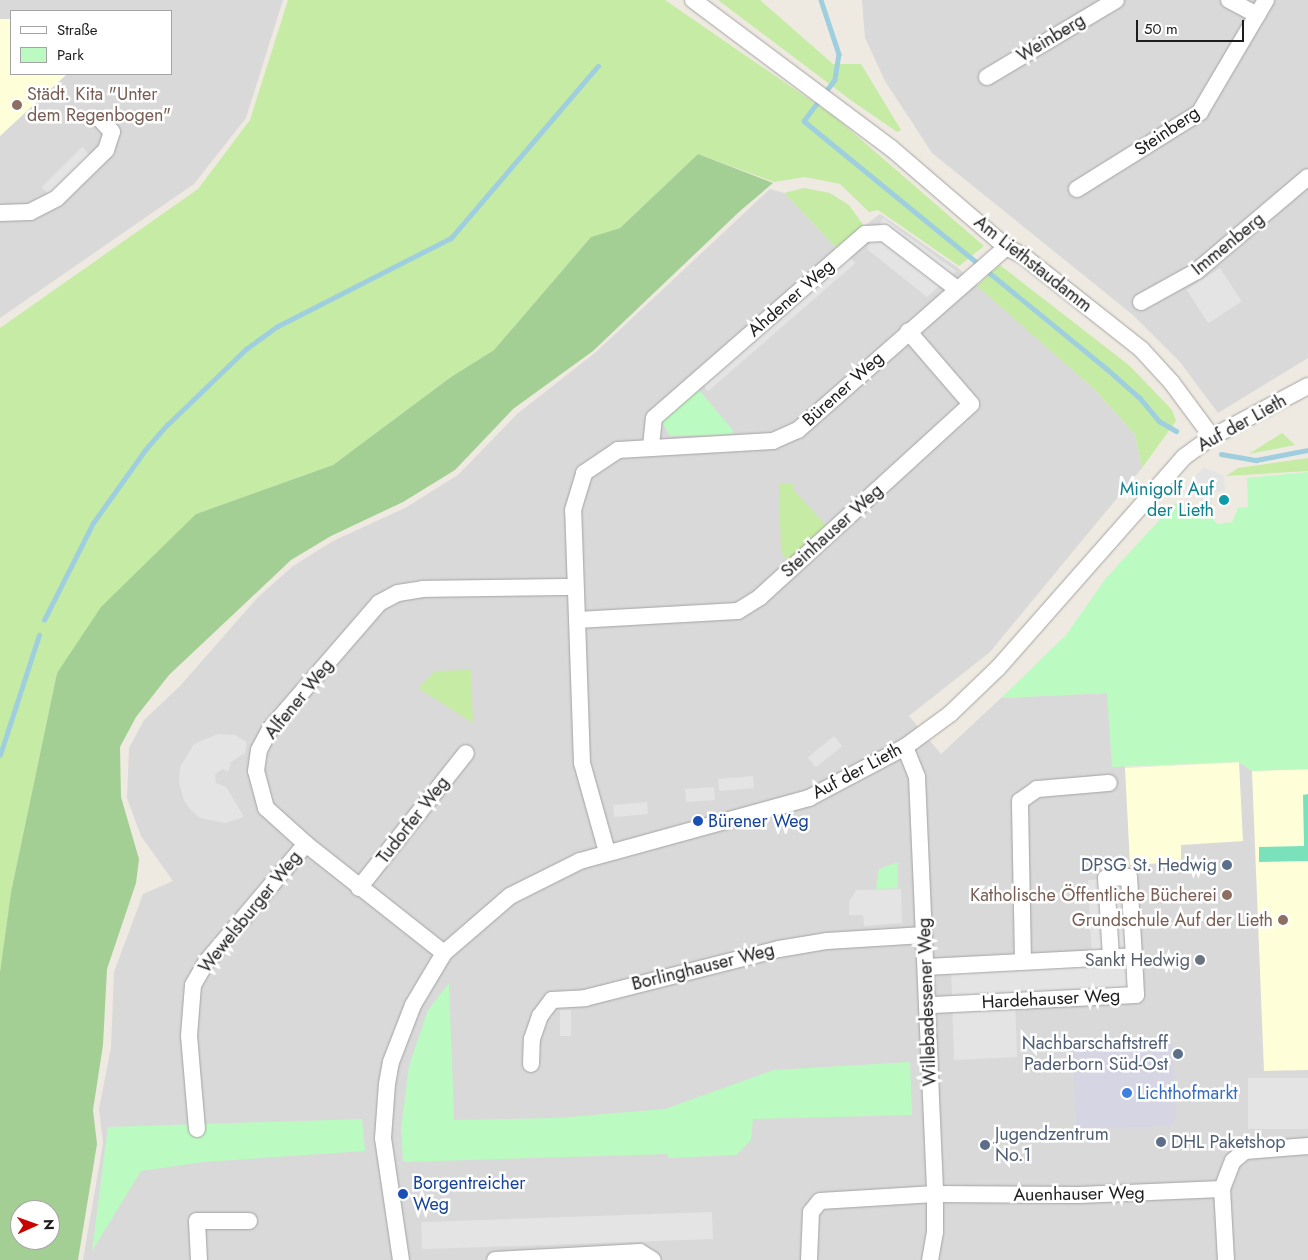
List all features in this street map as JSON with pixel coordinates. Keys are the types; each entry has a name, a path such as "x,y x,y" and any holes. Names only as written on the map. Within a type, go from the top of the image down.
{"street":[{"name":"Am Liethstaudamm","path":"693,0 838,107 890,148 1006,247 1022,255 1141,349 1172,382 1212,437"},
{"name":"Weinberg","path":"987,77 1116,0"},
{"path":"1229,0 1257,15"},
{"name":"Steinberg","path":"1077,189 1200,112 1266,0"},
{"path":"0,213 30,212 57,198 106,150 112,132 100,119"},
{"name":"Immenberg","path":"1142,302 1198,271 1308,177"},
{"name":"Ahdener Weg","path":"652,446 654,418 864,234 884,233 958,289"},
{"name":"Bürener Weg","path":"607,852 582,763 573,510 584,474 618,450 652,446 772,441 798,430 908,331 1006,247"},
{"name":"Steinhauser Weg","path":"577,620 738,611 760,597 971,404 908,331"},
{"name":"Auf der Lieth","path":"401,1260 383,1138 387,1084 391,1062 413,1005 444,953 510,896 580,861 607,852 809,798 905,747 950,714 998,668 1165,475 1212,437 1308,386"},
{"name":"Alfener Weg","path":"444,953 359,888 266,808 256,771 259,750 270,730 379,603 398,593 423,589 575,587"},
{"name":"Willebadessener Weg","path":"905,747 918,776 935,1194 935,1232 930,1260"},
{"name":"Tudorfer Weg","path":"359,888 466,753"},
{"path":"1023,961 1020,801 1037,789 1109,783"},
{"name":"Wewelsburger Weg","path":"197,1129 189,1036 193,985 207,962 306,844"},
{"name":"Hardehauser Weg","path":"928,1005 1136,995 1130,877 1106,878 1111,957"},
{"name":"Borlinghauser Weg","path":"531,1064 532,1039 540,1016 552,1000 586,998 779,949 827,941 924,935"},
{"path":"926,967 1134,956"},
{"path":"1226,1260 1222,1189 1233,1161 1246,1151 1308,1146"},
{"name":"Auenhauser Weg","path":"809,1260 811,1212 820,1201 935,1194 1079,1195 1222,1189"},
{"path":"199,1260 197,1222 249,1220"},
{"path":"495,1260 640,1252 653,1260"}],"shaded area":[{"path":"0,0 283,0 246,118 194,184 0,318"},
{"path":"862,0 1308,0 1308,358 1218,413 1180,362 1133,315 932,153 885,81 865,38"},
{"name":"Städt. Kita \"Unter dem Regenbogen\"","path":"0,19 10,19 10,75 66,75 0,136"},
{"path":"82,147 91,156 51,196 42,187"},
{"path":"770,189 784,193 836,247 880,214 957,267 1093,388 1135,434 1142,468 990,652 909,716 941,754 1001,698 1107,693 1125,768 1239,762 1252,771 1308,769 1308,1260 83,1260 103,1143 99,1109 111,1047 114,972 143,894 173,881 141,836 127,798 129,748 144,720 180,686 257,598 293,566 333,541 405,508 458,475 517,414 596,352"},
{"path":"883,218 956,271 927,297 867,249"},
{"path":"848,255 855,263 708,391 701,383"},
{"path":"1220,268 1242,302 1208,323 1186,290"},
{"path":"1204,467 1224,476 1225,491 1211,492 1212,508 1208,511 1190,483"},
{"path":"218,734 235,735 247,742 245,753 231,762 228,772 223,769 215,774 216,783 226,787 244,817 225,823 200,818 191,810 184,801 179,782 180,767 194,744"},
{"path":"834,736 842,746 816,767 808,757"},
{"path":"1239,762 1243,841 1181,845 1181,862 1130,865 1125,768"},
{"name":"Grundschule Auf der Lieth","path":"1308,769 1308,1070 1264,1071 1252,771"},
{"path":"753,776 754,788 719,791 718,779"},
{"path":"714,787 715,800 686,802 685,789"},
{"path":"647,802 648,814 614,817 613,805"},
{"path":"1131,878 1137,990 1015,997 1017,1057 954,1060 951,967 1092,959 1088,880"},
{"path":"901,889 902,923 864,926 863,915 849,915 849,902 856,890"},
{"path":"560,1010 571,1010 571,1036 560,1036"},
{"path":"1173,1044 1176,1120 1170,1126 1076,1129 1073,1048 1110,1050 1110,1046"},
{"path":"1248,1078 1308,1078 1308,1129 1248,1129"},
{"path":"712,1212 713,1239 422,1249 421,1222"}],"green space":[{"path":"288,0 665,0 835,117 984,246 959,266 878,210 869,212 840,184 805,177 774,182 698,154 620,228 591,237 494,350 451,377 333,465 196,514 57,673 11,892 0,972 0,328 198,189 250,120"},
{"path":"718,0 760,0 833,64 861,64 901,130 897,132 852,101"},
{"path":"698,154 773,183 740,211 593,351 513,409 455,470 403,502 331,536 291,560 169,675 136,717 120,747 121,797 139,859 136,883 107,969 103,1045 93,1110 97,1144 78,1260 0,1260 0,972 11,892 57,673 101,607 196,514 333,465 451,377 494,350 591,237 620,228"},
{"path":"804,188 830,193 849,205 864,226 836,247 784,193"},
{"path":"1000,265 1130,366 1172,410 1176,421 1142,468 1135,434 1093,388 977,286"},
{"path":"698,389 732,429 733,434 670,436 661,420"},
{"path":"1282,433 1295,445 1249,454"},
{"path":"1308,458 1308,471 1226,476 1238,468"},
{"path":"1308,472 1308,769 1252,771 1239,762 1112,767 1107,693 1001,698 1066,635 1106,578 1175,503 1186,512 1209,513 1217,524 1232,522 1238,508 1248,507 1247,478"},
{"path":"779,484 793,484 793,490 827,526 788,561 781,552"},
{"path":"471,670 473,723 418,688 435,671"},
{"path":"1308,794 1308,861 1259,862 1259,847 1304,846 1303,795"},
{"path":"898,862 898,888 876,889 879,869"},
{"path":"449,983 454,1120 558,1118 665,1109 774,1070 910,1062 912,1115 753,1119 751,1140 736,1155 668,1158 668,1154 403,1162 401,1129 409,1066 428,1010"},
{"path":"362,1119 365,1151 203,1162 141,1171 92,1251 108,1127"}],"waterway":[{"path":"821,0 839,54 835,80 804,121 1107,369 1140,398 1159,421 1176,431"},
{"path":"44,620 93,523 145,450 167,425 246,349 278,326 451,238 598,66"},
{"path":"1221,454 1256,460 1308,450"},
{"path":"0,755 39,635"}],"place":[{"name":"Städt. Kita \"Unter dem Regenbogen\"","path":"17,105"},
{"name":"Minigolf Auf der Lieth","path":"1224,500"},
{"name":"Bürener Weg","path":"698,821"},
{"name":"DPSG St. Hedwig","path":"1227,865"},
{"name":"Katholische Öffentliche Bücherei","path":"1227,895"},
{"name":"Grundschule Auf der Lieth","path":"1283,920"},
{"name":"Sankt Hedwig","path":"1200,960"},
{"name":"Nachbarschaftstreff Paderborn Süd-Ost","path":"1178,1054"},
{"name":"Lichthofmarkt","path":"1127,1093"},
{"name":"DHL Paketshop","path":"1161,1142"},
{"name":"Jugendzentrum No.1","path":"985,1145"},
{"name":"Borgentreicher Weg","path":"403,1194"}]}
